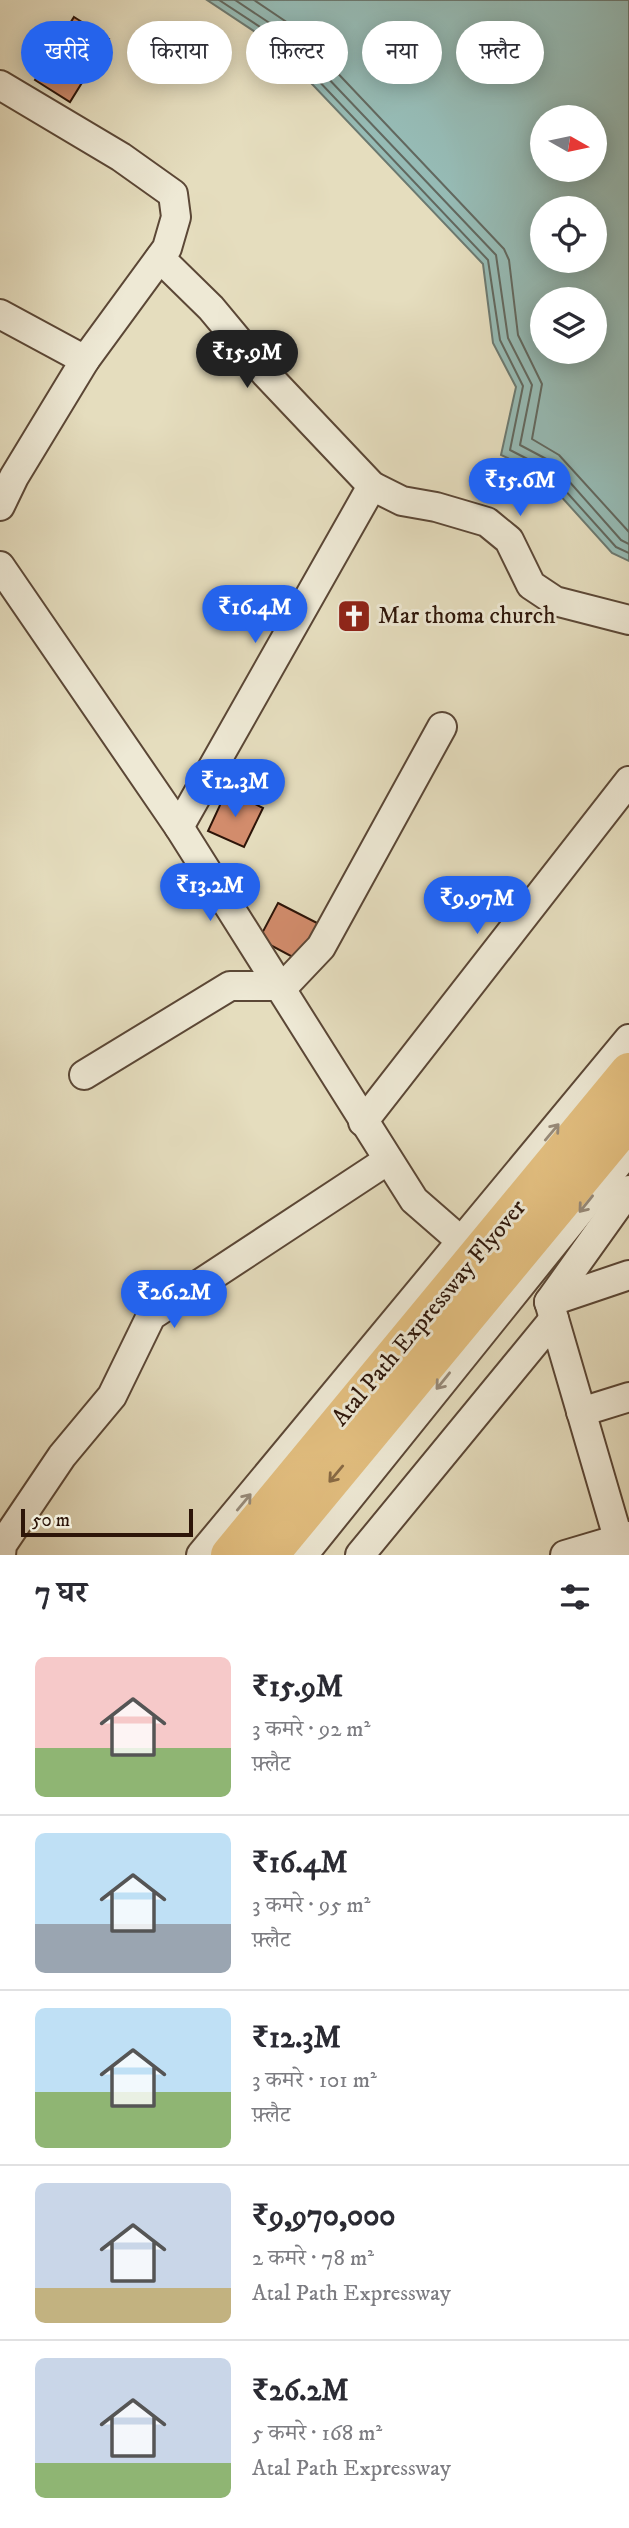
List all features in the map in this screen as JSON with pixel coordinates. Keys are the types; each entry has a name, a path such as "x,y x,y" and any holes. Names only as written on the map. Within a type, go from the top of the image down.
{"highway":[{"name":"Atal Path Expressway Flyover","path":"230,1555 629,1072"},
{"name":"Atal Path Expressway Flyover","path":"269,1555 629,1119"}],"street":[{"path":"0,85 121,157 173,194 176,217 167,248 85,360 14,477 0,506"},
{"path":"160,258 211,308 266,374 372,486 402,501 486,522 509,540 531,585 555,601 629,620"},
{"path":"0,314 85,360"},
{"path":"179,827 372,486"},
{"path":"0,566 179,827 414,1200 461,1241"},
{"path":"84,1075 230,986 284,986 321,947 442,727"},
{"path":"363,1122 629,781"},
{"path":"201,1555 629,1039"},
{"path":"303,1555 629,1150"},
{"path":"1,1555 2,1545 62,1456 112,1396 151,1316 388,1160"},
{"path":"360,1555 552,1310 629,1190"},
{"path":"552,1310 629,1275"},
{"path":"552,1310 623,1544 565,1555"},
{"path":"581,1412 629,1397"}],"water":[{"path":"207,0 629,0 629,561 612,553 540,473 501,455 516,387 493,343 483,264 312,84 348,84 348,21 246,21 246,26"}],"building":[{"path":"41,84 81,84 70,102"},
{"path":"227,790 263,808 244,847 208,831"},
{"path":"278,903 321,925 302,962 259,939"}],"place":[{"name":"Mar thoma church","path":"354,616"}]}
